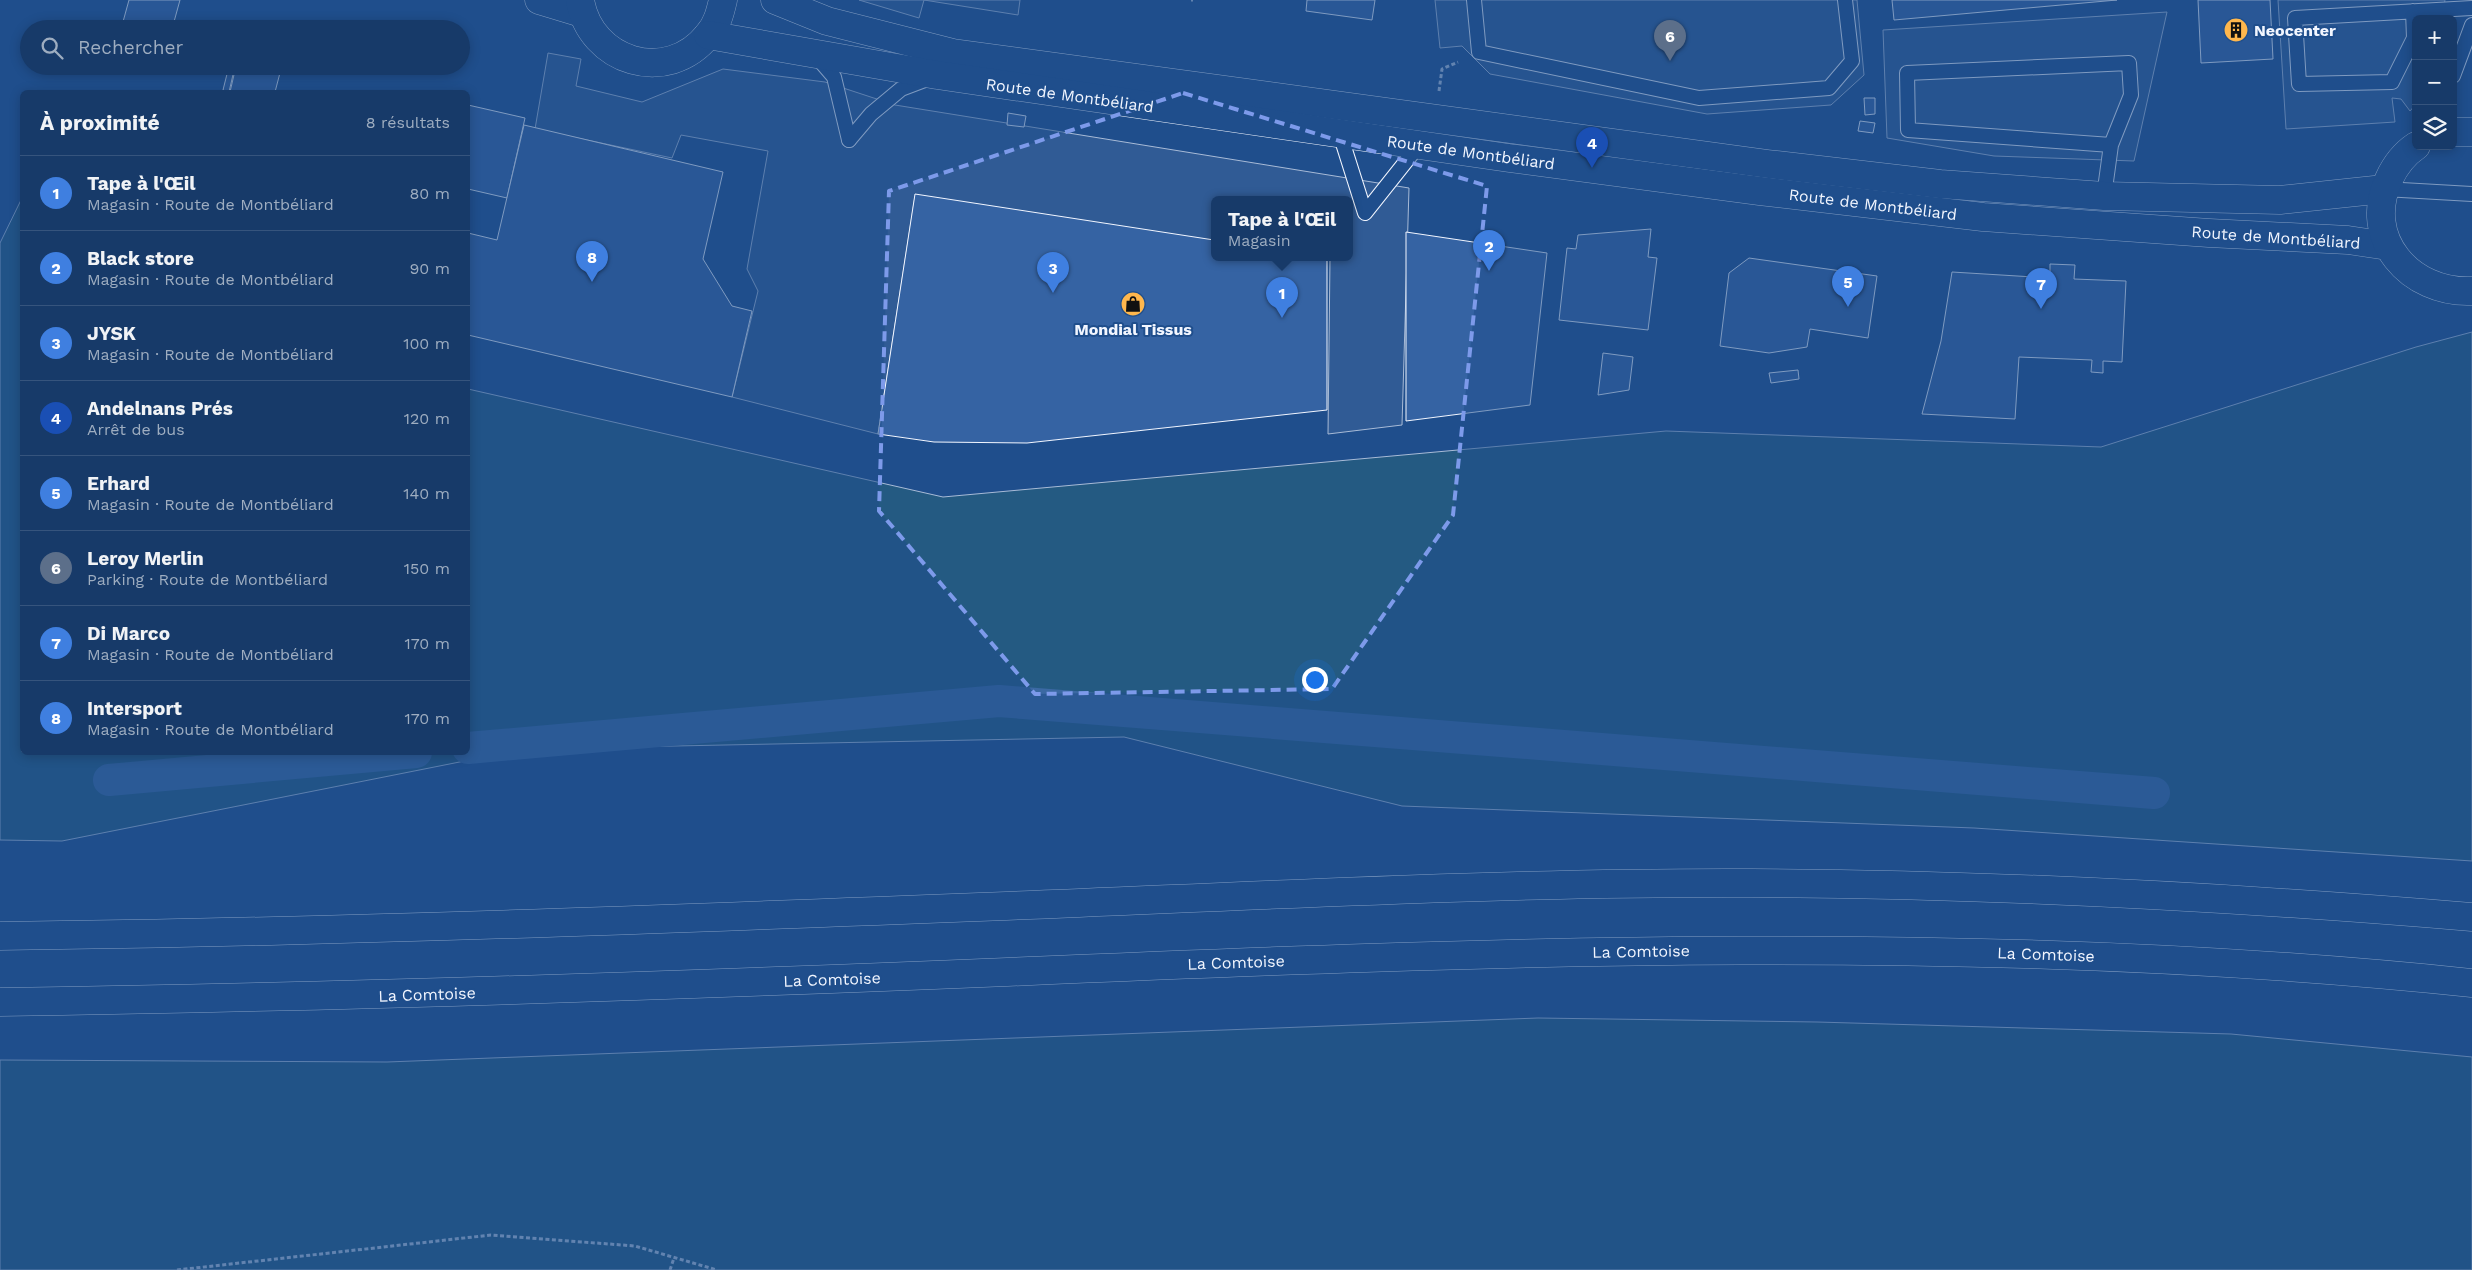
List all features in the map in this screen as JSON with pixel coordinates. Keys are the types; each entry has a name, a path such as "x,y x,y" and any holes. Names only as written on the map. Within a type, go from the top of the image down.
{"main road":[{"path":"539,0 581,7 592,33 608,49 628,59 649,63 678,57 692,50 708,35 718,18 723,0"},
{"name":"Route de Montbéliard","path":"775,0 827,21 953,53 1797,168 1940,184 2104,196 2280,200 2384,189"},
{"name":"Route de Montbéliard","path":"708,35 937,75 1418,145 1760,191 1983,217 2209,233 2348,240 2388,246"},
{"path":"2457,132 2472,132"},
{"path":"2412,150 2394,168 2384,189 2381,208 2388,246 2402,266 2422,282 2446,290 2472,291"},
{"path":"0,936 628,922 1318,893 1563,885 1748,883 1928,885 2118,892 2294,902 2472,917"},
{"name":"La Comtoise","path":"0,1002 425,994 1348,958 1716,950 2072,954 2313,968 2472,983"}],"lane":[{"path":"1474,0 1479,52 1700,98 1829,88 1852,61 1845,0"},
{"path":"2413,11 2414,38 2392,82 2299,84 2295,18 2413,11 2472,8"},
{"path":"2457,65 2472,25"},
{"path":"813,53 834,77 849,140 871,114 901,89 937,75"},
{"path":"2104,196 2111,145 2131,95 2129,63 1907,73 1908,130 2111,145"},
{"path":"1340,134 1365,212 1418,145"},
{"path":"2384,189 2472,194"}],"path":[{"path":"1435,118 1442,69 1479,52"},
{"path":"177,1270 490,1236 635,1246 717,1270"},
{"path":"670,1270 674,1258"}],"highlighted area":[{"path":"1183,93 1487,186 1453,515 1332,689 1035,694 879,511 889,191"}],"shaded area":[{"path":"859,0 924,0 919,18"},
{"path":"924,0 1020,0 1018,15"},
{"path":"1435,0 1857,0 1864,75 1831,105 1707,114 1490,74 1462,46 1440,48"},
{"path":"2278,0 2445,0 2443,15 2412,15 2412,109 2410,111 2401,99 2392,98 2395,122 2286,129"},
{"path":"2167,12 2134,161 1994,156 1887,138 1883,30"},
{"path":"548,53 581,59 576,86 642,102 723,69 825,82 895,105 1409,188 1402,425 1328,434 1330,261 1353,261 1353,196 1211,196 1211,241 915,196 878,434 732,397 758,291 747,269 768,151 681,135 672,158 535,129"},
{"path":"20,202 20,755 470,755 470,389 943,497 1666,431 2101,447 2416,347 2472,332 2472,861 1974,828 1402,806 1124,737 525,749 62,841 0,840 0,243"},
{"path":"1538,1018 1817,1022 2231,1034 2472,1057 2472,1270 0,1270 0,1060 387,1062"}],"building":[{"path":"129,0 180,0 174,20 123,20"},
{"path":"1307,0 1375,0 1372,20 1306,11"},
{"path":"1892,0 2117,0 1894,20"},
{"name":"Neocenter","path":"2198,0 2270,0 2273,59 2201,63"},
{"path":"227,75 233,75 229,90 223,90"},
{"path":"234,75 279,75 276,90 230,90"},
{"path":"1864,98 1875,98 1875,114 1865,115"},
{"path":"470,105 525,118 507,198 470,189"},
{"path":"1008,113 1026,116 1024,127 1007,125"},
{"path":"1860,121 1875,123 1873,133 1858,131"},
{"path":"524,125 723,172 703,259 732,306 752,311 732,397 470,335 470,233 497,240"},
{"path":"915,194 1211,240 1211,261 1327,261 1327,410 1027,443 934,442 878,434"},
{"path":"1651,229 1648,257 1657,258 1648,330 1559,320 1567,248 1576,249 1578,235"},
{"path":"1406,232 1547,253 1530,405 1406,421"},
{"path":"1749,258 1877,276 1868,338 1810,329 1807,347 1769,353 1720,346 1729,273"},
{"path":"2050,264 2075,265 2074,279 2126,281 2122,362 2103,361 2103,373 2091,372 2092,360 2019,357 2015,419 1922,414 1941,341 1952,272 2050,278"},
{"path":"1603,353 1633,357 1629,390 1598,395"},
{"path":"1798,370 1799,379 1771,383 1769,373"}],"waterway":[{"path":"470,748 999,701 2154,793"},
{"path":"109,780 383,755"}],"place":[{"name":"Neocenter","path":"2236,30"},
{"name":"Leroy Merlin","path":"1670,61"},
{"name":"Andelnans Prés","path":"1592,168"},
{"name":"Black store","path":"1489,271"},
{"name":"Intersport","path":"592,282"},
{"name":"JYSK","path":"1053,293"},
{"name":"Mondial Tissus","path":"1133,304"},
{"name":"Erhard","path":"1848,307"},
{"name":"Di Marco","path":"2041,309"},
{"name":"Tape à l'Œil","path":"1282,318"}]}
